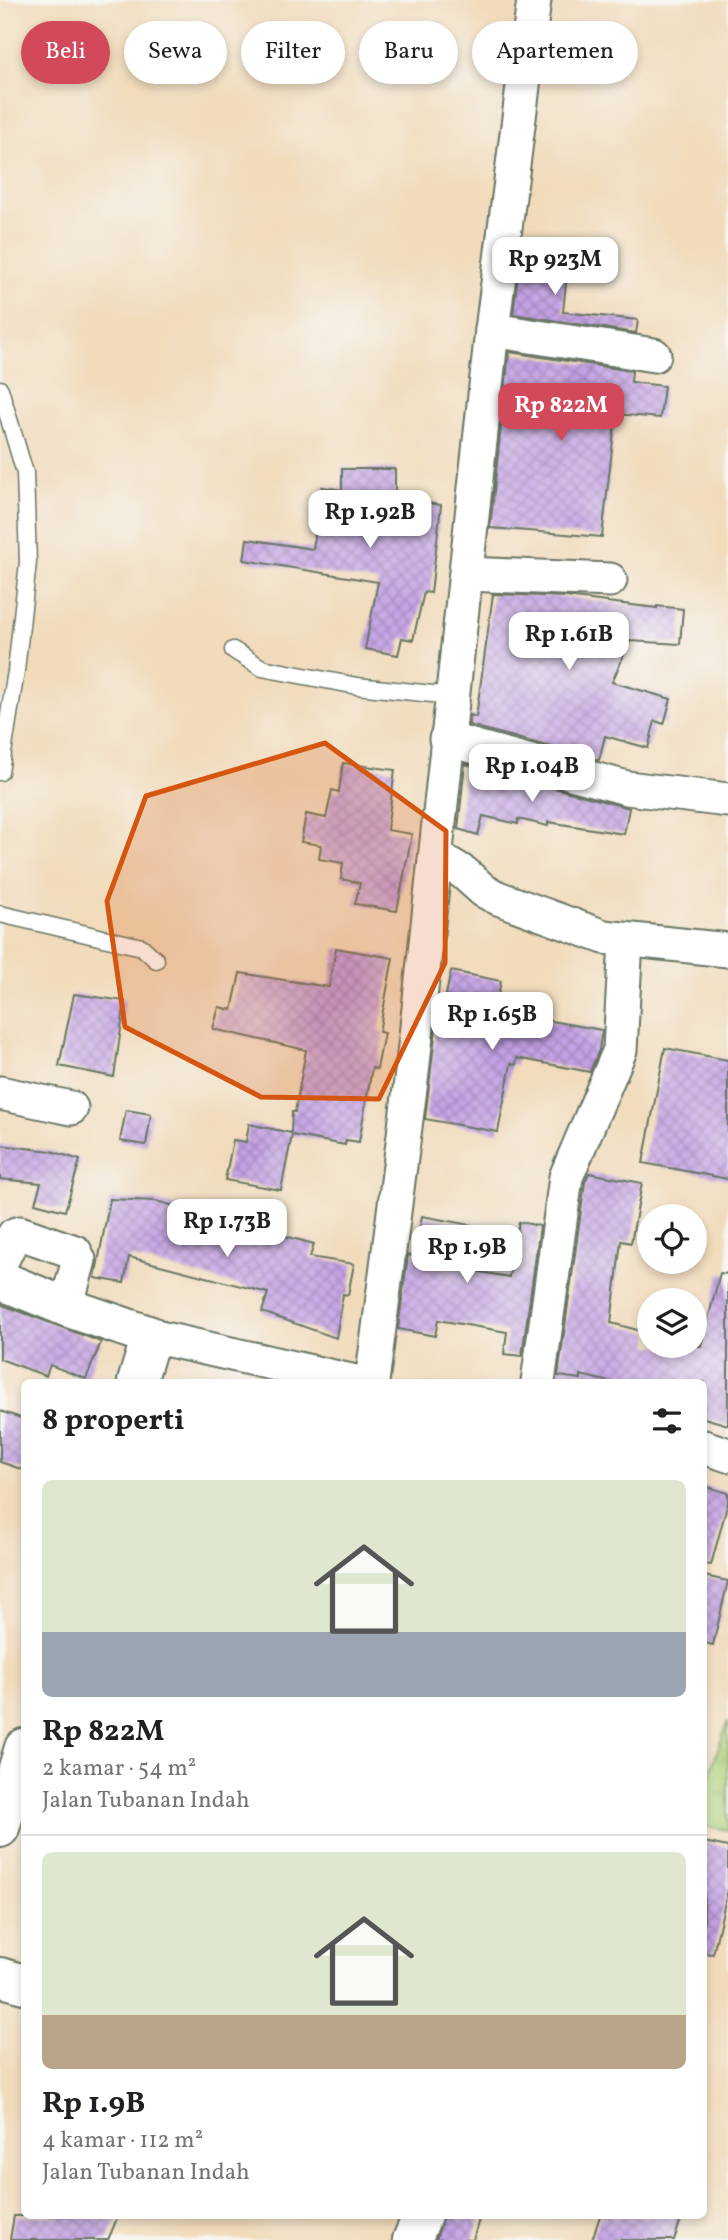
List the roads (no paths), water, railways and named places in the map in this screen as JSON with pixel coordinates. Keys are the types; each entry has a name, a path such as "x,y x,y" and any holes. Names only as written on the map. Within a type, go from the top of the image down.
{"street":[{"path":"372,1379 412,1073 492,330 534,0"},
{"path":"492,330 654,355"},
{"path":"467,574 610,580"},
{"path":"446,739 627,788 728,800"},
{"path":"436,856 498,898 604,937 728,950"},
{"path":"538,1379 566,1177 620,1050 626,940"},
{"path":"0,1093 71,1108"},
{"path":"0,1264 14,1236 20,1233 75,1252 79,1260 66,1307"},
{"path":"0,1280 66,1307 151,1336 343,1379"},
{"path":"138,1379 151,1336"},
{"path":"707,1448 728,1455"},
{"path":"0,1828 21,1758"},
{"path":"0,1977 21,1983"},
{"path":"412,2240 421,2219"}],"lane":[{"path":"0,389 24,473 29,562 0,772"},
{"path":"233,650 262,668 357,686 451,696"},
{"path":"0,914 142,947 156,960"}]}
